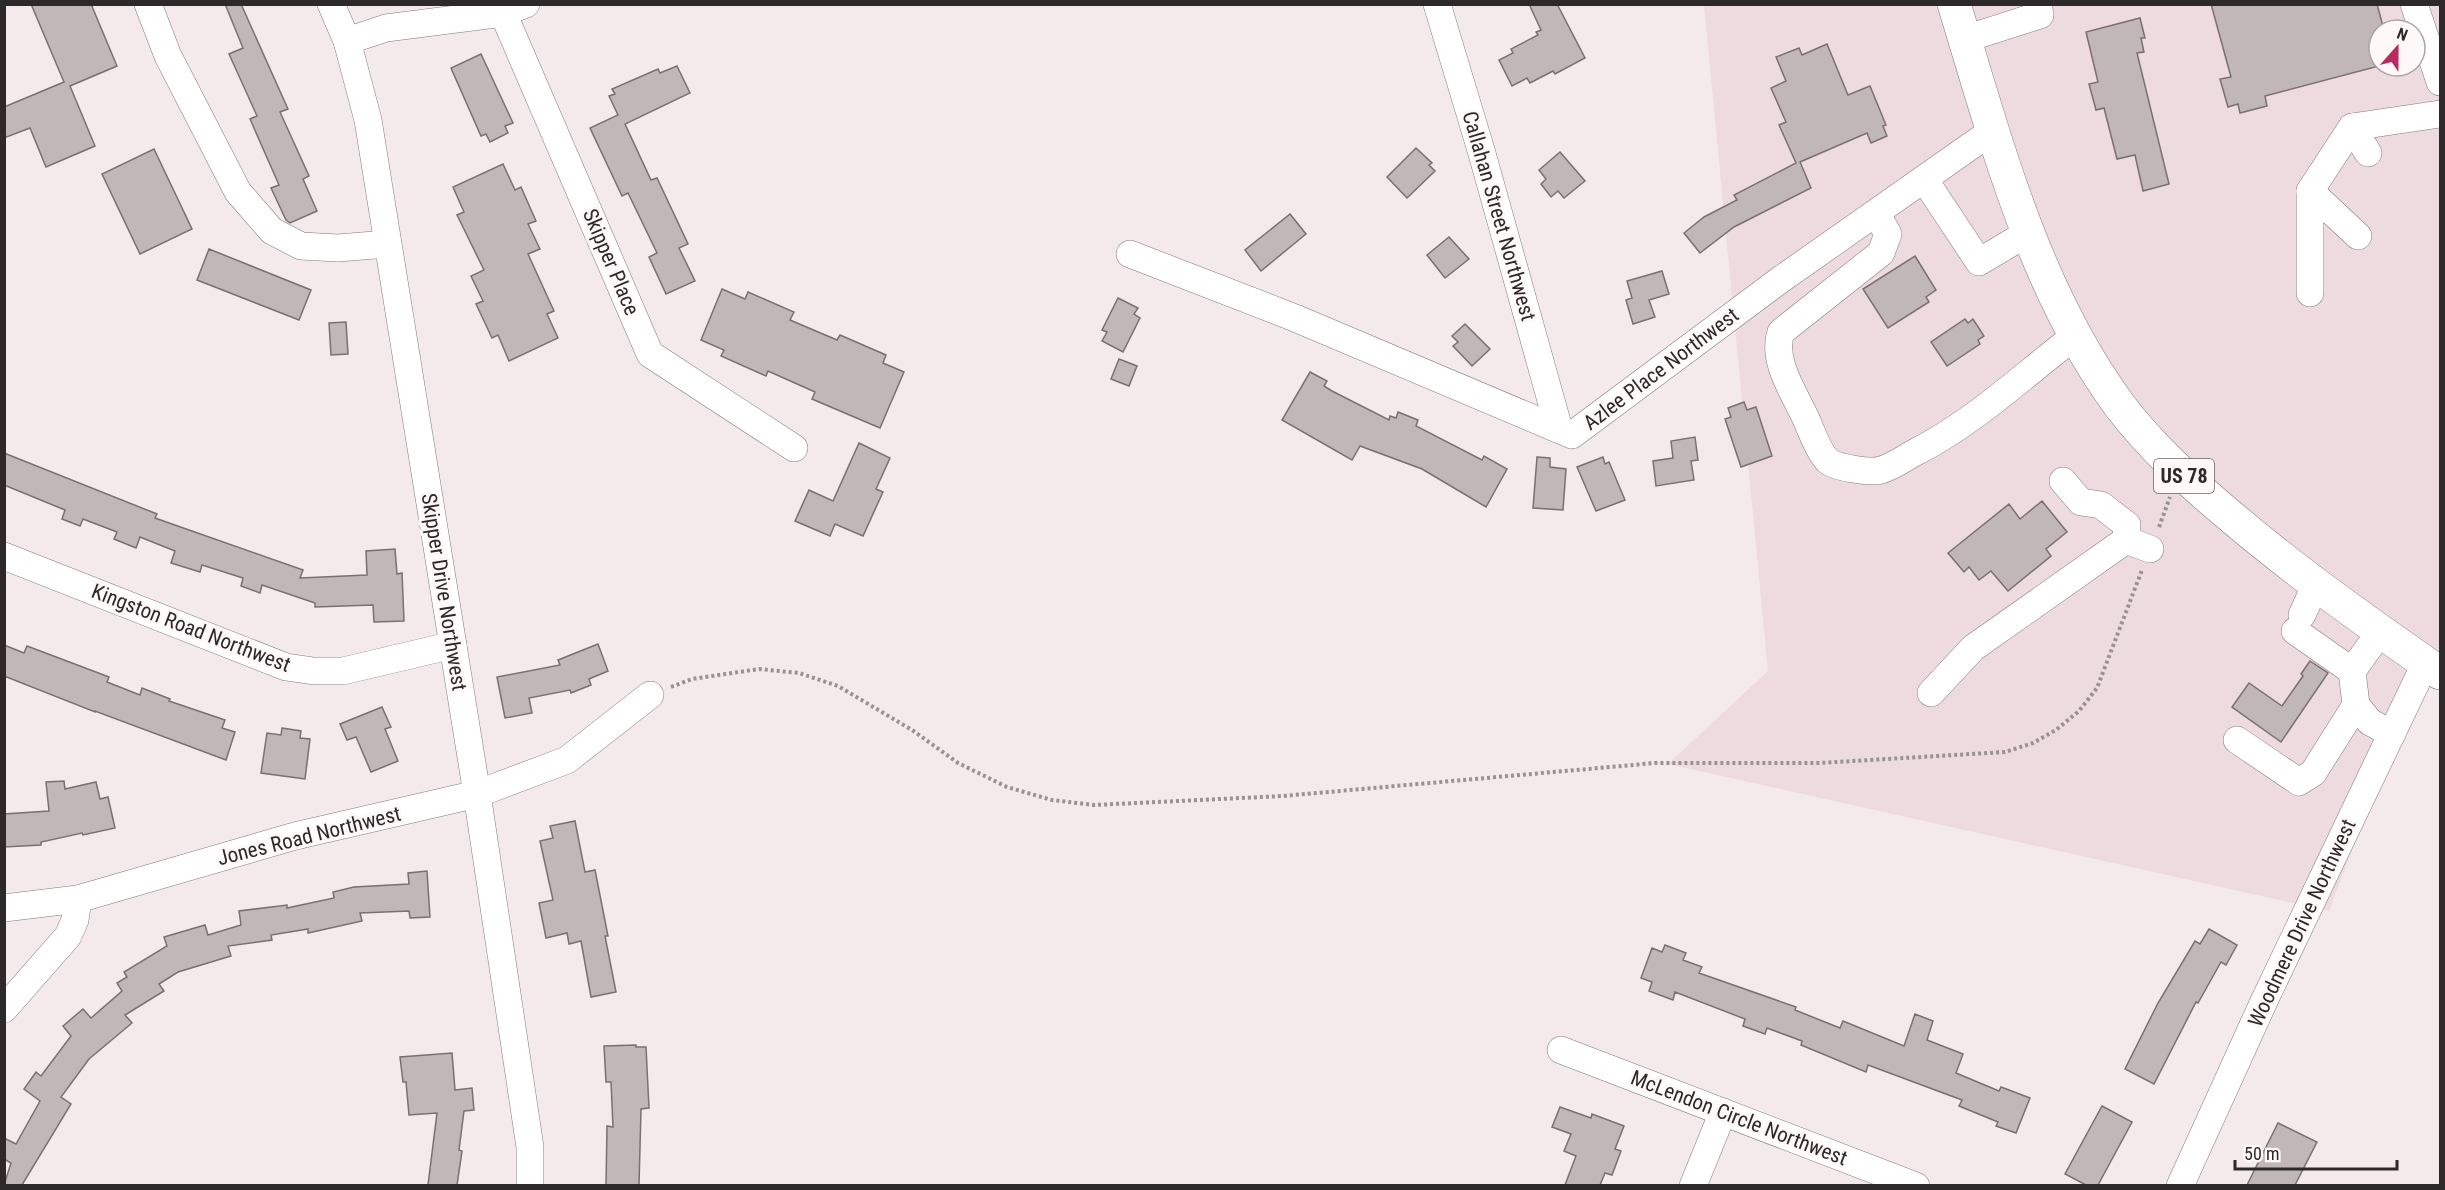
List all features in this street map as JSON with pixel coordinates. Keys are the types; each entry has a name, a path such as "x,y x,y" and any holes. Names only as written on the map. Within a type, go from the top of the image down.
{"main road":[{"name":"US 78","path":"1954,4 1992,131 2040,263 2075,336 2121,406 2179,472 2286,563 2433,667"}],"street":[{"path":"148,4 168,56 238,192 272,231 301,246 338,248 387,244"},
{"name":"Skipper Drive Northwest","path":"331,4 347,41 368,120 477,794 530,1147 530,1185"},
{"name":"Callahan Street Northwest","path":"1437,4 1559,429"},
{"path":"1965,39 2040,15 2038,4"},
{"path":"2414,4 2440,82"},
{"path":"347,41 386,28 514,9"},
{"name":"Skipper Place","path":"514,9 650,354 794,448"},
{"path":"2310,293 2310,190 2352,127 2440,114"},
{"path":"2352,127 2368,153"},
{"name":"Azlee Place Northwest","path":"1130,254 1295,318 1572,435 1780,280 1992,131"},
{"path":"1924,178 1978,262 2029,232"},
{"path":"2310,190 2358,236"},
{"path":"1876,213 1888,234 1881,253 1781,332 1778,342 1779,358 1814,437 1828,461 1852,469 1880,471 1946,437 1990,405 2075,336"},
{"path":"1931,693 1973,648 2138,544 2127,525 2101,505 2081,502 2063,482"},
{"name":"Kingston Road Northwest","path":"4,556 286,667 314,671 344,670 453,645"},
{"path":"2316,584 2299,623 2352,671 2356,705 2370,722 2392,734"},
{"path":"2352,671 2381,631"},
{"name":"Woodmere Drive Northwest","path":"2180,1185 2270,988 2392,734 2433,667"},
{"name":"Jones Road Northwest","path":"4,908 78,899 295,836 477,794 567,760 650,695"},
{"path":"2237,740 2298,782 2313,773 2356,705"},
{"path":"4,1009 68,936 75,920 78,899"},
{"name":"McLendon Circle Northwest","path":"1562,1050 1916,1185"},
{"path":"1693,1185 1723,1112"}],"path":[{"path":"650,695 692,679 724,674 759,669 800,673 838,686 912,730 958,763 1007,787 1052,800 1094,805 1283,796 1655,763 1819,764 2005,752 2033,743 2056,730 2079,711 2097,688 2138,544 2179,472"}],"shaded area":[{"path":"1704,5 2440,5 2440,686 2419,671 2329,911 1668,764 1768,671"}],"building":[{"path":"31,4 91,4 117,66 70,86 95,146 46,167 30,128 4,138 4,107 64,82"},
{"path":"225,4 241,4 288,109 280,112 309,176 303,179 317,211 290,223 286,220 271,188 279,185 250,119 257,116 229,54 243,48"},
{"path":"1529,4 1557,4 1585,58 1555,74 1553,71 1530,83 1527,78 1512,86 1499,60 1513,53 1511,49 1538,35 1536,32 1541,30"},
{"path":"2211,4 2377,4 2381,18 2367,18 2367,69 2265,96 2267,106 2240,113 2238,104 2228,107 2220,79 2231,77"},
{"path":"2140,18 2145,38 2141,38 2144,52 2137,53 2169,184 2143,191 2135,155 2117,159 2104,108 2096,110 2089,84 2098,82 2086,32"},
{"path":"1827,44 1848,95 1870,86 1886,125 1883,126 1887,136 1871,143 1867,133 1800,162 1811,188 1734,227 1700,253 1684,233 1704,217 1737,200 1734,195 1796,163 1779,125 1786,122 1771,88 1786,81 1776,57 1799,48 1802,55"},
{"path":"481,54 513,123 505,126 508,133 490,142 486,134 481,136 451,68"},
{"path":"677,66 690,93 625,124 651,180 657,178 688,244 679,248 695,281 666,294 649,257 657,253 628,193 622,196 590,128 618,115 609,96 615,94 612,89 658,69 660,73"},
{"path":"1416,148 1432,163 1429,165 1435,171 1407,198 1387,177"},
{"path":"154,149 192,229 140,254 102,174"},
{"path":"1560,152 1585,181 1564,198 1558,191 1551,197 1541,184 1546,179 1539,170"},
{"path":"503,164 515,190 521,187 536,221 528,224 540,249 528,254 554,311 547,314 558,338 509,361 498,335 492,338 476,304 483,301 471,276 484,270 457,215 464,212 453,187"},
{"path":"1290,214 1306,234 1261,271 1245,250"},
{"path":"1449,237 1469,259 1445,278 1427,255"},
{"path":"209,249 311,290 299,320 197,280"},
{"path":"1915,256 1936,290 1926,297 1929,302 1888,328 1863,289"},
{"path":"1662,271 1669,294 1649,300 1655,317 1633,324 1626,300 1632,298 1627,281"},
{"path":"722,289 745,299 748,292 794,312 790,320 837,340 840,335 886,355 883,363 904,372 880,428 812,399 815,392 768,371 766,376 721,356 724,350 701,340"},
{"path":"1118,298 1138,308 1134,314 1140,318 1123,352 1102,341 1107,332 1102,330"},
{"path":"1965,319 1968,323 1973,319 1984,336 1978,340 1980,344 1947,366 1931,342"},
{"path":"346,322 348,354 331,355 329,323"},
{"path":"1465,324 1490,349 1472,366 1453,346 1458,342 1452,336"},
{"path":"1119,359 1137,366 1129,386 1111,379"},
{"path":"1310,372 1327,381 1324,386 1332,391 1389,420 1390,416 1396,418 1398,412 1418,420 1416,426 1482,460 1484,456 1507,469 1486,507 1422,469 1360,446 1352,460 1282,420"},
{"path":"1744,402 1747,410 1756,407 1772,456 1741,467 1725,419 1731,417 1728,408"},
{"path":"1695,437 1698,460 1691,461 1694,480 1656,486 1653,461 1673,458 1671,441"},
{"path":"859,443 890,458 876,489 883,492 863,536 835,524 830,536 795,521 809,490 833,501"},
{"path":"4,453 157,514 155,518 303,570 300,578 367,575 366,551 395,549 397,574 402,573 404,621 374,622 373,605 315,607 315,603 262,585 260,593 241,586 243,578 202,565 200,572 171,563 175,551 140,537 136,548 114,539 117,532 83,519 80,526 62,519 65,510 4,485"},
{"path":"1537,457 1550,458 1550,467 1566,469 1563,510 1533,508"},
{"path":"1603,457 1605,464 1609,462 1625,500 1596,511 1577,467"},
{"path":"2042,501 2067,532 2046,549 2051,556 2008,591 1991,571 1979,580 1969,567 1964,572 1948,553 2009,504 2020,519"},
{"path":"598,644 608,671 589,679 591,685 571,693 570,690 529,698 532,713 505,718 497,677 560,665 558,660"},
{"path":"4,645 24,653 27,646 109,677 107,682 140,695 142,688 170,699 169,701 225,720 222,728 235,732 226,760 4,676"},
{"path":"2310,661 2328,673 2281,742 2232,707 2249,683 2282,706 2303,676 2301,674"},
{"path":"382,707 391,727 385,729 398,761 371,772 356,737 347,740 340,724"},
{"path":"282,728 301,731 300,738 310,739 305,779 261,773 267,733 281,735"},
{"path":"64,781 65,789 96,782 100,799 108,797 115,828 41,842 41,845 4,847 4,814 49,811 46,782"},
{"path":"575,821 585,872 595,870 616,992 591,997 581,941 569,944 567,933 546,938 539,903 553,900 540,841 553,838 550,826"},
{"path":"427,871 430,917 410,918 409,911 360,913 362,921 308,933 308,929 271,935 272,940 228,946 231,956 178,972 159,984 164,991 125,1015 132,1023 89,1059 61,1097 71,1104 22,1185 4,1185 11,1163 4,1159 4,1138 16,1144 40,1101 24,1089 36,1072 41,1076 71,1036 63,1026 83,1009 91,1018 122,991 117,983 127,977 124,972 167,946 164,937 205,925 208,935 241,925 239,911 287,905 287,908 334,898 333,892 354,887 409,884 408,873"},
{"path":"2209,929 2237,945 2226,965 2221,962 2198,1003 2196,1002 2154,1084 2125,1069 2158,1003 2195,941 2200,944"},
{"path":"1665,945 1686,953 1683,960 1702,967 1699,973 1796,1007 1795,1010 1840,1028 1843,1021 1904,1046 1915,1014 1933,1021 1927,1040 1963,1054 1956,1073 1999,1091 2001,1087 2030,1098 2016,1133 1996,1126 1998,1122 1959,1106 1962,1100 1868,1065 1866,1072 1801,1045 1802,1041 1767,1028 1765,1034 1743,1026 1745,1019 1675,992 1673,1000 1649,991 1652,982 1641,978 1652,948 1662,952"},
{"path":"636,1045 636,1047 646,1047 649,1108 641,1109 639,1185 606,1185 607,1126 613,1127 611,1082 606,1082 604,1046"},
{"path":"452,1053 455,1090 472,1088 474,1110 464,1111 457,1185 428,1185 437,1113 409,1115 406,1082 403,1082 400,1057"},
{"path":"2102,1106 2132,1122 2098,1185 2086,1185 2065,1174"},
{"path":"1560,1107 1591,1118 1592,1114 1624,1126 1615,1149 1621,1151 1612,1175 1605,1173 1600,1185 1565,1185 1576,1156 1564,1151 1571,1134 1552,1127"},
{"path":"2278,1123 2317,1142 2295,1185 2247,1185"}]}
